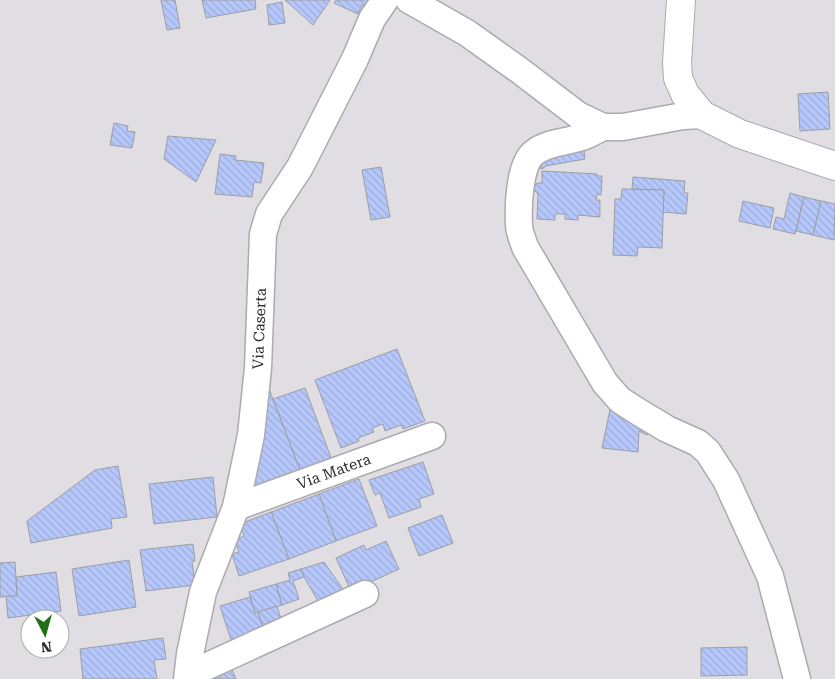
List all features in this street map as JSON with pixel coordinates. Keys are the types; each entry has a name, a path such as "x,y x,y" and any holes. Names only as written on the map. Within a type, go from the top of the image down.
{"street":[{"name":"Via Caserta","path":"188,677 190,654 203,592 236,507 251,436 258,368 263,234 269,214 300,167 355,59 372,19 385,0"},
{"path":"408,0 467,33 578,115 603,127 623,127 683,116 702,115"},
{"path":"681,0 677,63 678,78 684,94 702,115 740,134 835,166"},
{"path":"603,127 583,137 547,146 534,152 527,160 522,178 519,206 519,226 525,247 606,383 620,400 667,429 698,443 708,452 726,480 770,576 797,679"},
{"name":"Via Matera","path":"236,507 432,436"},
{"path":"188,677 365,594"}],"building":[{"path":"161,0 175,0 180,28 167,30"},
{"path":"202,0 255,0 256,9 206,18"},
{"path":"285,0 330,0 313,25"},
{"path":"336,0 375,0 371,9 362,5 358,14 334,3"},
{"path":"282,2 285,23 269,25 267,5"},
{"path":"828,92 830,129 800,131 798,94"},
{"path":"114,123 128,126 127,131 135,132 132,148 110,145"},
{"path":"168,136 216,140 196,182 164,159"},
{"path":"583,142 585,159 546,166 542,169 532,162"},
{"path":"220,154 236,156 235,160 264,163 261,183 254,182 252,197 215,194"},
{"path":"381,167 390,217 371,220 362,170"},
{"path":"542,171 597,174 597,176 602,176 601,195 597,194 596,200 600,200 600,217 578,215 578,220 565,219 565,214 555,214 555,220 537,219 538,194 533,189 537,183 542,183"},
{"path":"633,177 685,181 684,193 688,193 686,214 663,212 664,190 632,189"},
{"path":"622,189 664,190 662,248 638,247 637,256 613,255 615,199 621,199"},
{"path":"790,193 804,197 795,234 773,229 776,217 784,219"},
{"path":"804,197 821,201 813,235 796,231"},
{"path":"743,201 774,208 770,228 739,221"},
{"path":"821,201 835,204 834,240 813,235"},
{"path":"397,349 425,421 403,429 401,425 385,431 383,424 372,428 374,432 358,438 359,441 341,448 315,380"},
{"path":"268,386 302,475 250,494"},
{"path":"305,388 333,463 302,475 273,399"},
{"path":"612,400 653,427 647,435 639,431 638,452 602,448"},
{"path":"423,462 434,494 419,499 421,507 389,518 380,493 375,495 369,480"},
{"path":"118,466 127,517 111,519 112,528 31,543 27,521 95,470"},
{"path":"213,477 217,517 154,524 149,484"},
{"path":"359,479 377,526 336,541 319,494"},
{"path":"319,494 336,541 289,559 271,512"},
{"path":"271,512 289,559 239,576 232,554 239,552 235,540 244,536 240,524"},
{"path":"442,515 453,543 419,556 408,528"},
{"path":"386,541 399,569 351,591 336,558 364,545 366,550"},
{"path":"193,544 195,561 192,561 195,585 146,591 140,550"},
{"path":"129,560 136,607 79,616 72,569"},
{"path":"15,562 17,596 0,597 0,563"},
{"path":"324,562 347,595 326,605 323,598 318,601 301,569"},
{"path":"301,569 304,577 293,581 299,599 282,605 276,584 290,580 288,573"},
{"path":"56,572 61,609 20,609 20,616 8,618 6,596 17,596 16,577"},
{"path":"276,584 282,605 255,613 249,592"},
{"path":"250,597 255,613 258,612 265,635 234,649 220,606"},
{"path":"277,606 283,625 264,631 258,612"},
{"path":"163,638 166,659 154,660 157,679 83,679 80,649"},
{"path":"747,647 747,675 701,676 701,648"},
{"path":"230,665 236,679 203,679"}]}
